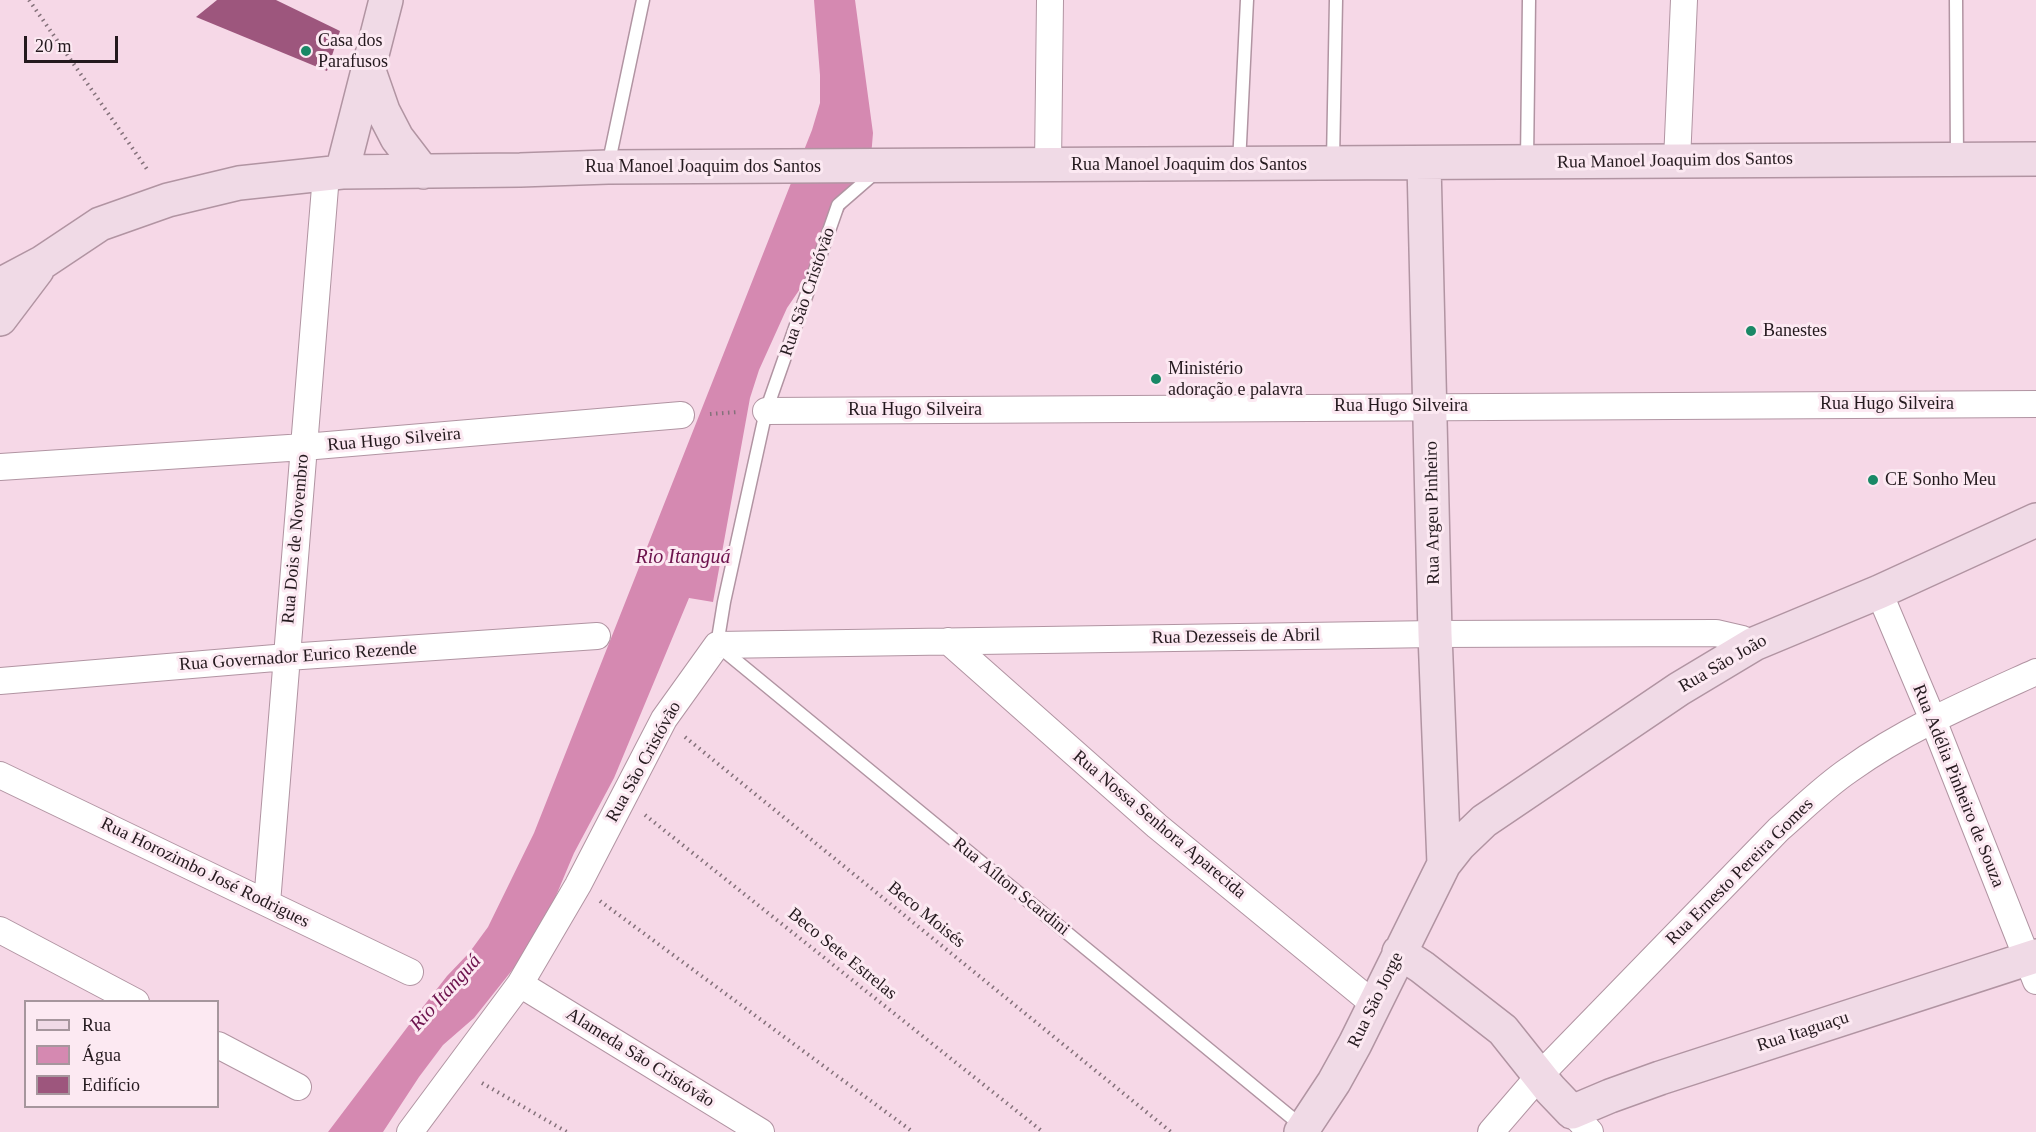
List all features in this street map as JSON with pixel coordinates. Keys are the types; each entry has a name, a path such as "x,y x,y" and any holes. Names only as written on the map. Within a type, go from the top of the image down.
{"main road":[{"path":"334,174 369,71 386,0"},
{"path":"369,71 383,111 398,138 423,171"},
{"name":"Rua Manoel Joaquim dos Santos","path":"43,262 100,224 168,200 239,183 291,176 608,167 2036,159"},
{"name":"Rua Argeu Pinheiro","path":"1424,163 1435,634 1444,864"},
{"path":"0,285 43,262"},
{"path":"0,319 43,262"},
{"name":"Rua São João","path":"1444,864 1459,844 1484,821 1679,689 1754,644 1879,592 2036,520"},
{"name":"Rua São Jorge","path":"1302,1130 1334,1082 1375,1005 1444,864"},
{"path":"1400,952 1503,1030 1559,1100 1581,1122"},
{"name":"Rua Itaguaçu","path":"1581,1122 1644,1084 2033,966"}],"street":[{"path":"1048,165 1050,0"},
{"path":"1677,161 1684,0"},
{"name":"Rua Dois de Novembro","path":"267,903 304,447 334,174"},
{"name":"Rua Hugo Silveira","path":"757,412 2036,404"},
{"name":"Rua Hugo Silveira","path":"0,467 304,447 681,415"},
{"name":"Rua Adélia Pinheiro de Souza","path":"1879,592 1934,720 2033,966"},
{"name":"Rua Dezesseis de Abril","path":"717,645 1435,634 1716,633 1754,644"},
{"name":"Rua Governador Eurico Rezende","path":"0,681 287,657 597,636"},
{"name":"Rua Nossa Senhora Aparecida","path":"948,640 1157,826 1375,1005"},
{"name":"Rua São Cristóvão","path":"410,1132 520,984 578,885 664,720 717,645"},
{"name":"Rua Ernesto Pereira Gomes","path":"1491,1132 1540,1075 1779,829 1849,770 1934,720 2036,672"},
{"name":"Rua Horozimbo José Rodrigues","path":"0,774 410,972"},
{"path":"0,930 132,1000"},
{"name":"Alameda São Cristóvão","path":"520,984 761,1132"},
{"path":"219,1046 298,1087"}],"lane":[{"path":"608,167 643,0"},
{"path":"1239,165 1246,0"},
{"path":"1333,164 1336,0"},
{"path":"1527,162 1529,0"},
{"path":"1956,0 1957,159"},
{"name":"Rua São Cristóvão","path":"717,645 757,412 838,205 877,167"},
{"name":"Rua Aílton Scardini","path":"717,645 1302,1130"}],"path":[{"path":"30,0 148,171"},
{"path":"708,414 757,412"},
{"name":"Beco Moisés","path":"664,720 1171,1132"},
{"name":"Beco Sete Estrelas","path":"623,798 1043,1132"},
{"path":"578,885 913,1132"},
{"path":"458,1069 567,1132"}],"water":[{"name":"Rio Itanguá","path":"814,0 855,0 873,133 871,157 859,189 787,308 759,370 750,398 713,602 689,598 614,778 574,853 550,910 529,949 474,1018 443,1045 383,1132 328,1132 447,976 469,953 488,927 534,833 812,130 820,103"}],"building":[{"name":"Casa dos Parafusos","path":"217,0 276,0 340,31 327,71 196,17"}],"place":[{"name":"Casa dos Parafusos","path":"306,51"},
{"name":"Banestes","path":"1751,331"},
{"name":"Ministério adoração e palavra","path":"1156,379"},
{"name":"CE Sonho Meu","path":"1873,480"}]}
